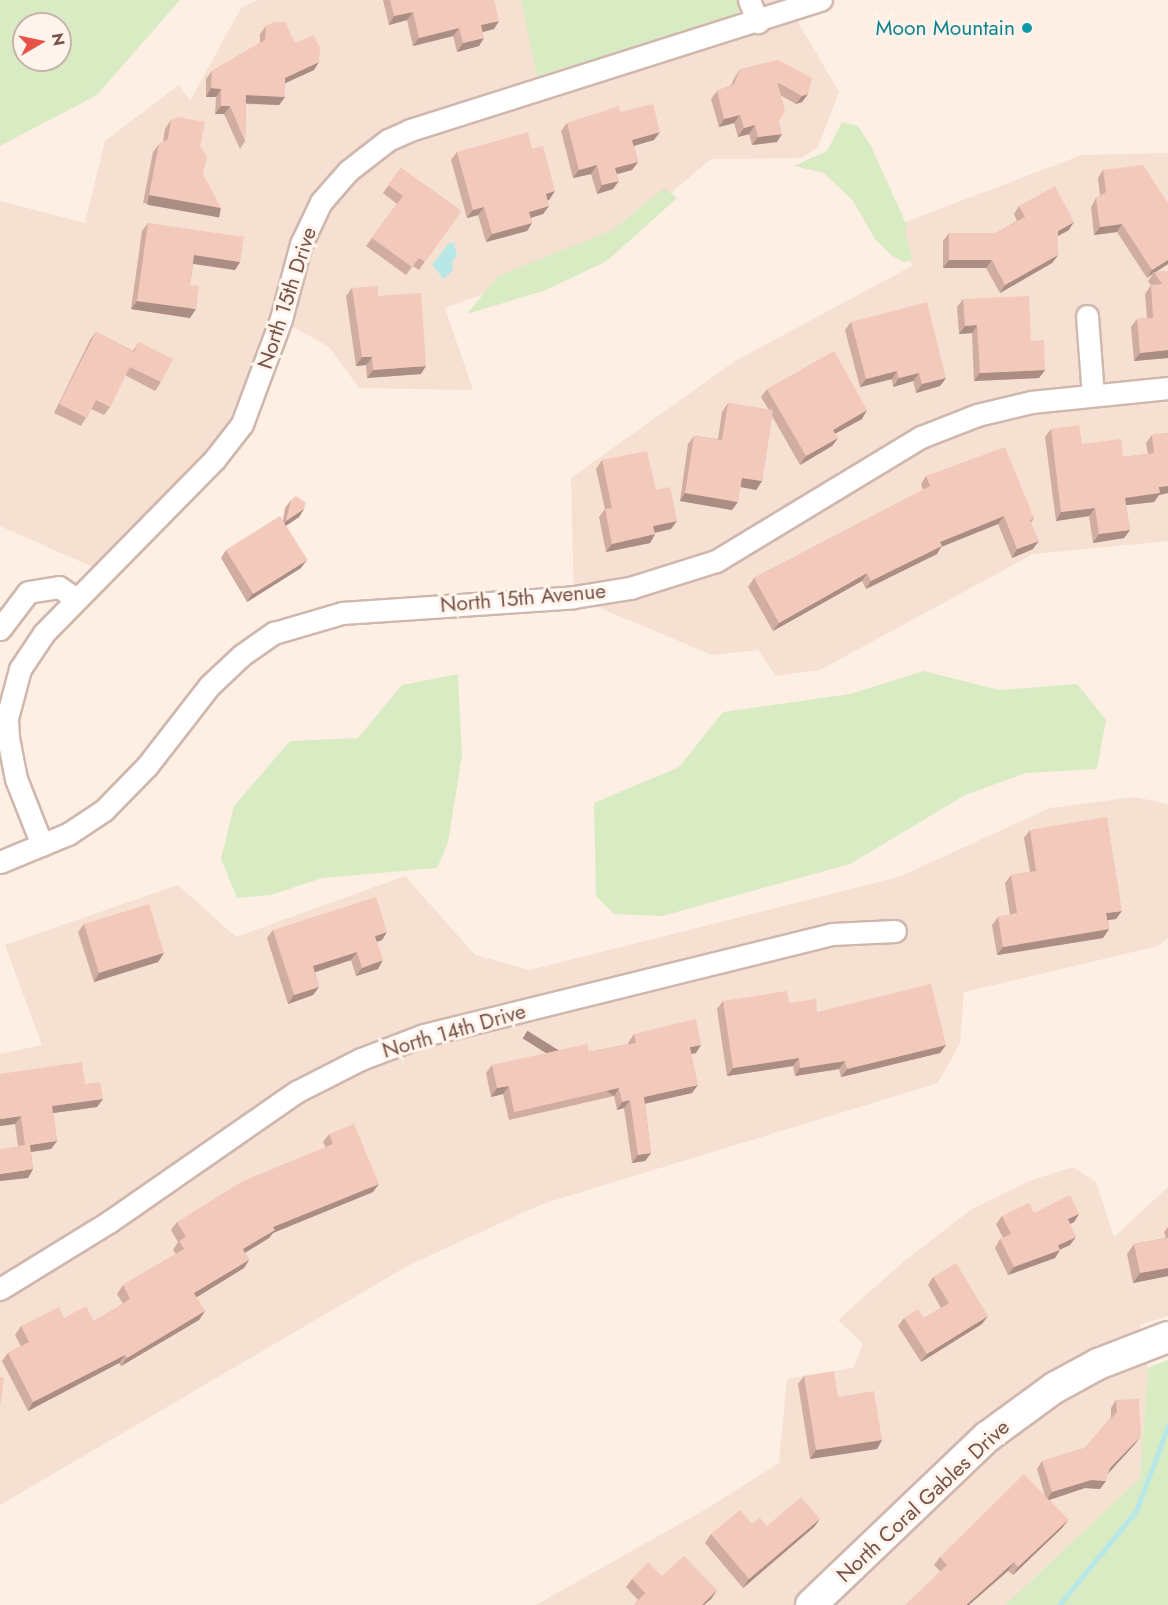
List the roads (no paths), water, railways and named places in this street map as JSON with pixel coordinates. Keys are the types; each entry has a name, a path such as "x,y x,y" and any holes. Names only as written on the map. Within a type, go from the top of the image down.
{"street":[{"path":"748,0 758,22"},
{"name":"North 15th Drive","path":"42,845 16,779 8,718 20,669 28,652 76,600 206,469 242,424 278,330 301,244 321,202 360,160 410,130 758,22 821,0"},
{"path":"1087,316 1093,395"},
{"name":"North 15th Avenue","path":"0,861 68,834 123,793 209,686 242,655 274,633 342,613 574,597 630,588 681,574 716,561 921,437 999,409 1093,395 1168,388"},
{"path":"0,629 28,592 59,587 76,600"},
{"name":"North 14th Drive","path":"0,1289 109,1222 296,1092 361,1059 424,1035 832,934 895,931"},
{"name":"North Coral Gables Drive","path":"811,1605 987,1437 1054,1388 1089,1369 1168,1337"}],"water":[{"path":"449,243 454,243 457,256 452,261 453,270 444,279 432,265"}],"waterway":[{"path":"1059,1605 1136,1511 1168,1426"}],"place":[{"name":"Moon Mountain","path":"1027,28"}]}
